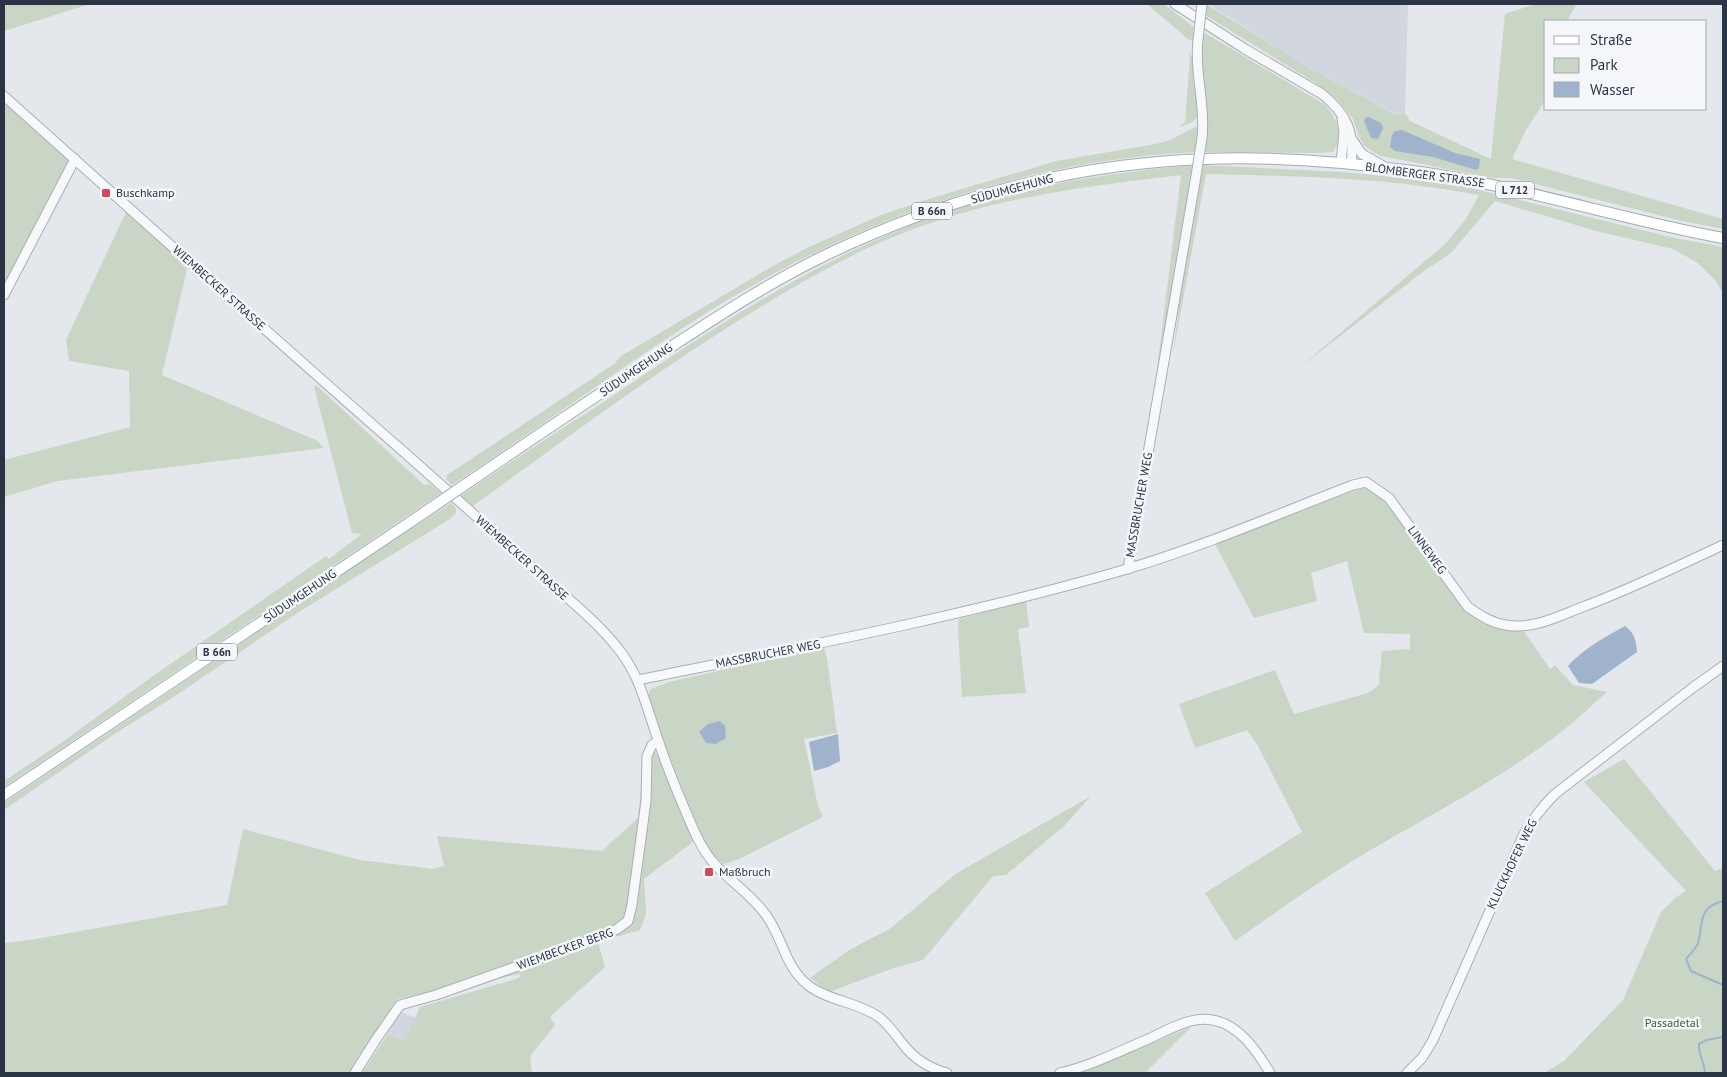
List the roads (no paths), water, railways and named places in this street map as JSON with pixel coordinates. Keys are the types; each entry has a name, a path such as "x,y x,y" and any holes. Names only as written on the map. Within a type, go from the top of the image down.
{"main road":[{"name":"SÜDUMGEHUNG","path":"4,796 705,324 766,287 826,255 930,212 1018,185 1071,174 1144,163 1238,158 1346,164"},
{"name":"BLOMBERGER STRASSE","path":"1346,164 1451,177 1723,238"}],"street":[{"name":"BLOMBERGER STRASSE","path":"1175,4 1245,49 1322,94 1331,102 1349,126 1352,140 1346,164"},
{"name":"MASSBRUCHER WEG","path":"638,680 952,615 1128,569 1202,138 1204,120 1196,63 1202,4"},
{"name":"WIEMBECKER STRASSE","path":"4,96 598,627 624,656 638,680 658,741 686,812 703,847 722,871 736,882 767,916 786,957 801,979 822,993 878,1016 895,1032 907,1049 920,1061 931,1068 947,1073"},
{"path":"1342,116 1346,164"},
{"path":"1352,140 1362,154 1387,168"},
{"path":"4,296 74,159"},
{"name":"LINNEWEG","path":"1128,569 1208,541 1353,485 1366,482 1389,498 1468,607 1486,620 1506,626 1528,626 1624,592 1723,545"},
{"name":"KLUCKHOFER WEG","path":"1408,1073 1422,1058 1433,1040 1522,838 1530,822 1541,807 1555,794 1723,666"},
{"name":"WIEMBECKER BERG","path":"356,1073 400,1005 436,995 597,938 617,930 628,922 646,801 647,756 652,746 658,741"},
{"path":"1060,1073 1082,1067 1185,1024 1206,1019 1226,1024 1235,1030 1252,1046 1270,1073"}],"water":[{"path":"1369,117 1381,123 1383,128 1378,139 1371,138 1364,121 1365,118"},
{"path":"1402,130 1455,153 1480,159 1479,168 1476,170 1433,157 1395,151 1390,147 1392,135 1395,131"},
{"path":"1625,626 1634,637 1637,652 1592,684 1579,683 1568,666 1587,649"},
{"path":"720,721 725,726 726,738 716,744 706,743 699,732 708,724"},
{"path":"838,734 840,761 814,771 809,742"}],"waterway":[{"path":"1723,901 1715,904 1705,912 1698,943 1686,959 1691,971 1723,985"},
{"path":"1705,1073 1699,1044 1722,1037 1723,1035"}],"place":[{"name":"Buschkamp","path":"106,193"},
{"name":"Maßbruch","path":"709,872"}],"park label":[{"name":"Passadetal","path":"1672,1023"}]}
